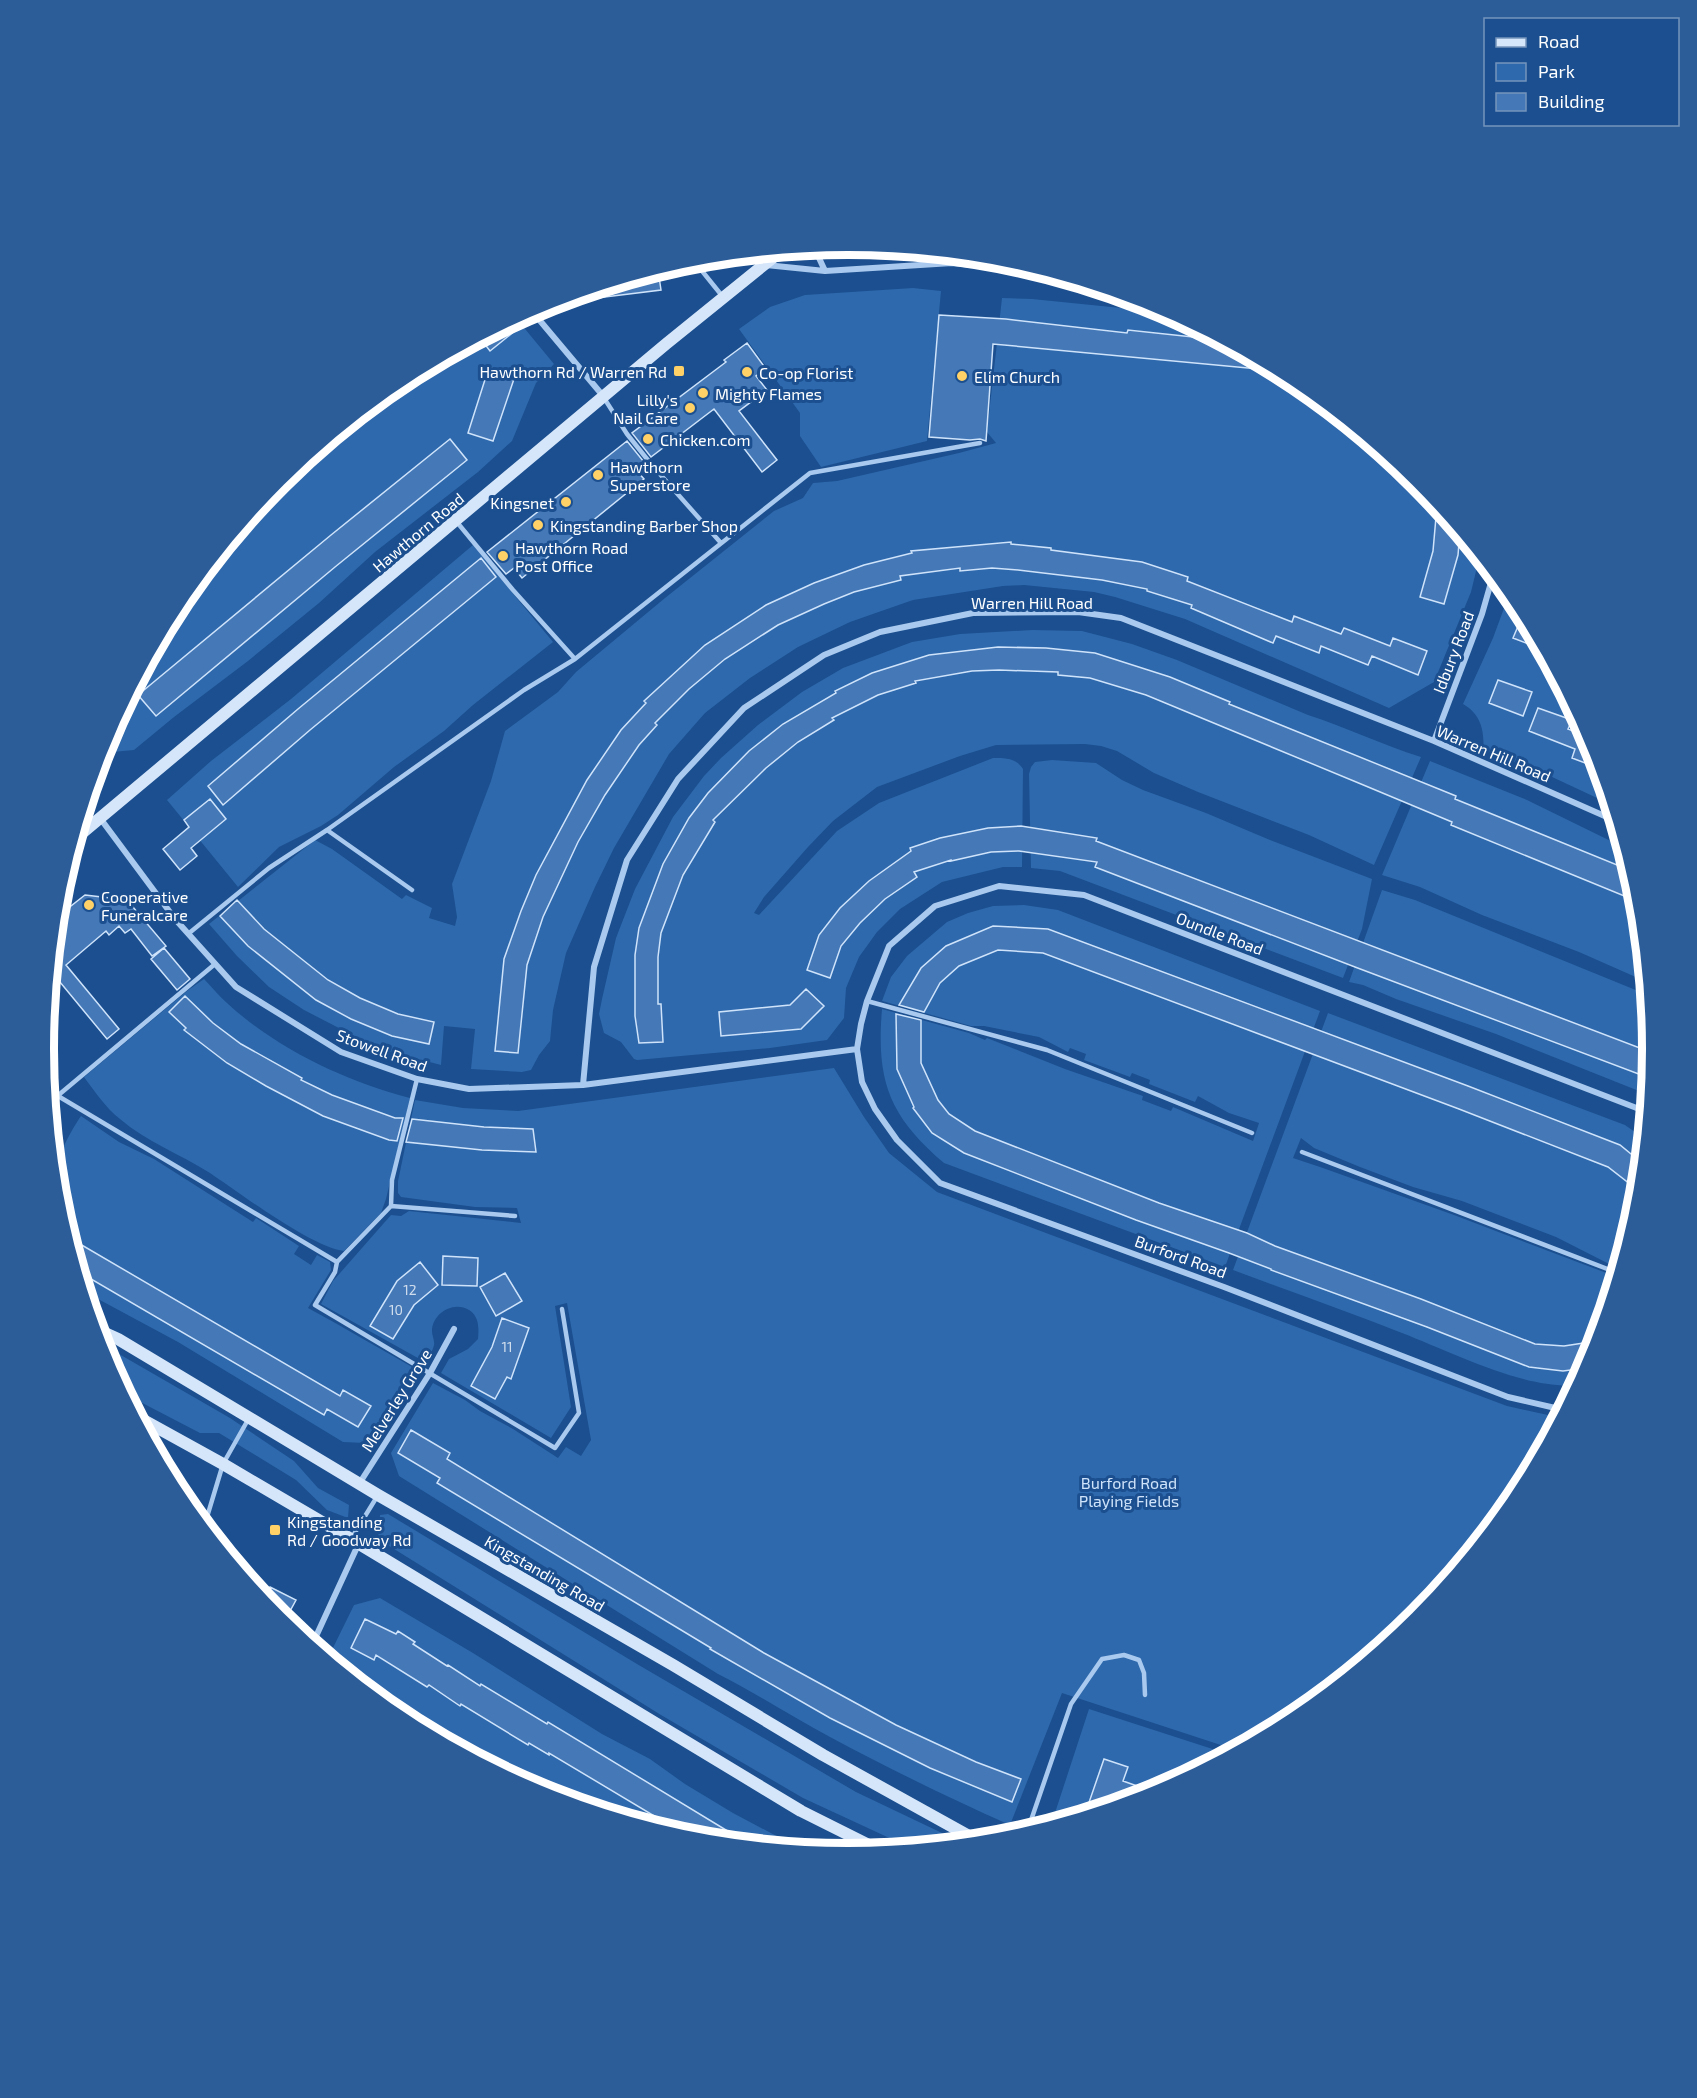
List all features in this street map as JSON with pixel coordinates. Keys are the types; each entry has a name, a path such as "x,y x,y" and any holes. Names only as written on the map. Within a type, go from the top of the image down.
{"main road":[{"name":"Hawthorn Road","path":"85,831 773,258"},
{"name":"Kingstanding Road","path":"107,1334 823,1755 968,1834"},
{"path":"148,1422 355,1542 801,1811 866,1843"}],"street":[{"path":"817,256 825,271"},
{"path":"947,261 951,263"},
{"path":"766,265 825,271 951,263 978,266"},
{"path":"538,318 604,398"},
{"name":"Idbury Road","path":"1434,741 1482,614 1491,582"},
{"name":"Warren Hill Road","path":"583,1085 594,967 627,860 678,779 744,708 824,655 880,632 973,613 1078,612 1121,618 1434,741 1608,816"},
{"name":"Stowell Road","path":"100,818 175,919 236,987 341,1052 417,1079 469,1089 583,1085 857,1049"},
{"name":"Oundle Road","path":"857,1049 867,1001 889,945 935,906 999,886 1084,895 1640,1110"},
{"name":"Burford Road","path":"857,1049 862,1082 875,1109 897,1140 940,1183 1224,1287 1508,1397 1557,1408"},
{"name":"Melverley Grove","path":"359,1484 430,1373 454,1329"},
{"path":"315,1637 355,1542"}],"lane":[{"path":"700,269 723,298"},
{"path":"604,398 627,435 721,543"},
{"path":"188,934 269,868 327,830 524,690 575,659 810,473 980,443"},
{"path":"456,521 513,590 575,659"},
{"path":"327,830 411,890"},
{"path":"215,964 58,1096 337,1263"},
{"path":"867,1001 1047,1050 1252,1133"},
{"path":"417,1079 392,1180 392,1206 337,1263 335,1272 315,1305 555,1448 579,1413 562,1309"},
{"path":"1302,1152 1611,1270"},
{"path":"392,1206 515,1216"},
{"path":"207,1517 223,1464 249,1418"},
{"path":"154,1435 158,1428"},
{"path":"355,1542 378,1495"},
{"path":"1031,1822 1071,1704 1102,1659 1124,1655 1139,1660 1144,1673 1145,1695"}],"green space":[{"path":"848,255 902,256 887,258 832,256"},
{"path":"913,288 941,291 927,441 821,467 800,436 800,413 739,329 770,307 805,295"},
{"path":"1002,298 1139,310 1200,336 1246,361 1290,388 1372,452 1410,487 1478,564 1471,592 1434,682 1389,708 1185,619 1094,592 1024,585 1003,586 913,600 850,622 798,647 750,678 705,713 669,754 614,848 566,953 553,1010 550,1041 531,1070 522,1072 471,1069 475,1029 444,1026 441,1065 387,1051 364,1041 304,1010 269,987 209,924 315,840 332,849 402,899 406,895 432,908 429,918 455,926 457,917 452,884 491,781 505,731 558,692 576,672 774,511 803,498 813,483 837,481 996,443 987,432"},
{"path":"522,325 554,364 536,383 512,441 478,472 375,552 319,603 134,750 111,752 160,652 218,565 251,525 287,487 365,419 407,388 451,361"},
{"path":"473,545 553,642 444,731 394,767 338,815 279,847 238,887 167,800"},
{"path":"1506,603 1537,652 1561,698 1583,745 1603,801 1535,769 1483,751 1483,737 1478,718 1463,704"},
{"path":"1032,630 1082,631 1132,644 1177,660 1308,715 1421,757 1374,865 1309,835 1154,773 1117,751 1085,744 996,745 877,787 833,821 764,897 754,913 759,915 837,831 879,803 993,758 1014,761 1023,769 1022,867 1003,867 942,882 900,909 877,932 859,957 846,988 844,1018 827,1040 770,1048 637,1060 621,1042 604,1033 599,1014 602,999 616,938 635,889 673,817 704,776 721,758 758,725 802,692 843,668 912,642 960,634"},
{"path":"1052,760 1096,763 1143,790 1372,879 1362,929 1343,978 1060,871 1031,868 1029,774 1035,762"},
{"path":"1430,761 1527,800 1616,844 1628,894 1639,979 1579,952 1482,915 1420,887 1382,875"},
{"path":"1382,890 1415,900 1641,992 1643,1049 1641,1092 1496,1034 1363,985 1349,982"},
{"path":"1024,905 1058,910 1320,1011 1225,1267 944,1163 925,1146 899,1113 884,1077 881,1057 882,1009 969,1033 985,1040 987,1038 1065,1069 1143,1096 1142,1100 1171,1111 1173,1107 1253,1141 1259,1123 1229,1113 1198,1096 1195,1102 1149,1084 1150,1080 1132,1073 1130,1077 1084,1060 1086,1054 1070,1048 1068,1052 1039,1037 984,1026 971,1026 882,1001 891,977 907,956 947,922 993,906"},
{"path":"204,979 247,1020 290,1049 337,1073 410,1098 381,1213 344,1251 330,1248 295,1230 210,1173 130,1127 110,1110 84,1077"},
{"path":"1328,1013 1625,1125 1638,1134 1628,1204 1613,1266 1556,1237 1462,1201 1413,1187 1360,1167 1314,1148 1301,1138 1293,1158 1454,1215 1610,1274 1583,1353 1568,1385 1535,1382 1488,1368 1233,1270"},
{"name":"Burford Road Playing Fields","path":"834,1068 889,1153 937,1192 1507,1406 1553,1416 1509,1490 1479,1533 1446,1573 1410,1611 1332,1679 1290,1710 1227,1747 1062,1693 1010,1825 874,1760 718,1674 399,1476 391,1453 433,1383 465,1400 558,1458 566,1447 581,1456 591,1440 567,1303 555,1306 571,1407 551,1438 441,1373 449,1359 468,1349 478,1339 477,1319 469,1310 456,1307 439,1314 433,1325 432,1352 425,1362 321,1304 333,1281 391,1215 401,1216 409,1211 521,1223 517,1208 475,1207 401,1197 398,1193 398,1181 415,1100 463,1108 518,1111"},
{"path":"81,1116 119,1142 154,1159 253,1222 256,1218 299,1246 294,1254 311,1265 317,1255 330,1262 331,1270 308,1308 419,1371 378,1439 365,1443 343,1442 178,1342 94,1297 69,1204 61,1153"},
{"path":"113,1351 230,1418 294,1461 318,1488 349,1505 348,1518 327,1510 296,1480 219,1433 200,1433 136,1400"},
{"path":"388,1514 856,1792 951,1837 898,1842 803,1798 661,1715 378,1539 380,1515"},
{"path":"380,1598 602,1734 650,1759 685,1784 733,1813 786,1841 745,1837 694,1828 593,1801 497,1762 451,1737 407,1710 331,1651 354,1605"},
{"path":"1089,1709 1220,1751 1153,1783 1054,1816"}],"building":[{"path":"659,278 661,290 589,299 643,282"},
{"path":"939,315 1006,319 1127,333 1128,330 1204,338 1259,369 993,344 986,441 929,437"},
{"path":"523,324 490,351 484,343"},
{"path":"747,343 766,369 756,376 767,390 739,411 777,460 762,472 714,409 651,457 632,433 726,362 724,360"},
{"path":"489,367 515,376 493,441 468,433"},
{"path":"450,439 467,460 156,716 138,695"},
{"path":"627,441 644,462 636,470 644,479 522,578 514,568 506,574 487,552"},
{"path":"1436,517 1439,517 1459,541 1458,555 1444,604 1420,597 1433,551"},
{"path":"1011,542 1011,544 1142,562 1188,577 1187,581 1292,622 1294,616 1341,634 1344,628 1390,646 1393,638 1427,651 1418,675 1372,656 1368,665 1321,646 1319,653 1276,636 1273,643 1191,608 1192,605 1147,591 1147,589 1102,580 1018,570 992,568 960,571 960,568 900,576 901,580 854,592 824,604 778,625 725,659 689,689 655,723 657,725 639,745 605,795 578,842 543,917 527,965 518,1053 495,1051 504,959 536,875 587,780 621,730 646,703 644,701 705,645 766,605 814,583 864,565 912,553 911,551"},
{"path":"481,558 496,577 223,805 208,786"},
{"path":"1519,624 1533,646 1513,638"},
{"path":"998,647 1046,648 1095,653 1170,677 1230,702 1229,704 1456,796 1455,799 1622,867 1629,898 1146,695 1090,678 1058,675 1058,672 972,671 915,681 916,683 878,695 832,718 834,720 798,742 766,768 713,820 715,822 683,875 661,933 658,957 658,1004 661,1004 663,1042 639,1043 635,1016 635,955 639,928 663,864 689,818 708,793 749,751 783,724 836,693 835,691 872,673 929,655"},
{"path":"1498,680 1532,692 1523,716 1489,703"},
{"path":"1538,708 1571,720 1568,729 1577,732 1590,765 1572,758 1575,749 1529,731"},
{"path":"210,799 226,819 191,848 197,856 180,870 163,849 189,827 184,820"},
{"path":"1021,826 1097,838 1096,841 1643,1049 1642,1075 1095,867 1097,862 1019,851 991,852 951,860 914,872 917,877 885,899 860,923 841,946 830,978 807,970 819,935 840,908 869,881 911,851 910,848 940,838 988,828"},
{"path":"85,895 127,900 166,946 152,956 131,929 125,933 119,926 109,935 106,931 66,965 119,1029 107,1039 58,979 67,909"},
{"path":"237,900 264,929 328,980 360,998 398,1014 434,1022 429,1044 392,1036 351,1019 316,1000 248,946 220,916"},
{"path":"993,926 1048,929 1620,1145 1635,1158 1631,1185 1608,1167 1043,953 998,950 959,966 940,983 924,1012 899,1005 921,968 946,946"},
{"path":"164,948 190,979 177,990 151,959"},
{"path":"806,989 824,1006 801,1029 721,1036 719,1012 790,1005"},
{"path":"185,996 213,1023 241,1044 302,1078 301,1080 332,1095 395,1118 403,1118 397,1141 323,1116 227,1063 184,1030 186,1028 169,1012"},
{"path":"896,1014 921,1020 921,1063 938,1100 949,1114 975,1131 1159,1203 1247,1233 1275,1246 1421,1299 1535,1344 1564,1346 1587,1343 1583,1353 1575,1369 1563,1371 1529,1367 964,1153 932,1133 913,1108 897,1069"},
{"path":"412,1119 484,1127 533,1129 536,1152 482,1150 406,1142"},
{"path":"78,1243 340,1396 343,1390 371,1406 358,1427 327,1409 324,1415 88,1277"},
{"path":"443,1256 478,1258 477,1286 442,1285"},
{"path":"420,1262 438,1285 414,1305 393,1339 370,1326 397,1281"},
{"path":"505,1273 522,1301 496,1316 480,1287"},
{"path":"502,1318 529,1328 511,1379 507,1377 495,1399 471,1386 492,1347"},
{"path":"411,1430 450,1453 447,1459 764,1653 896,1725 976,1762 1021,1779 1012,1802 930,1768 830,1718 710,1649 437,1483 440,1478 398,1453"},
{"path":"270,1587 296,1600 289,1613 287,1611 268,1591"},
{"path":"365,1619 396,1634 398,1631 415,1642 413,1644 447,1666 547,1724 548,1722 734,1835 662,1820 549,1753 549,1755 529,1743 528,1745 461,1704 460,1706 429,1685 427,1687 376,1655 374,1660 351,1648"},
{"path":"1104,1759 1128,1767 1123,1781 1141,1787 1104,1801 1088,1806"}],"place":[{"name":"Hawthorn Rd / Warren Rd","path":"679,371"},
{"name":"Co-op Florist","path":"747,372"},
{"name":"Elim Church","path":"962,376"},
{"name":"Mighty Flames","path":"703,393"},
{"name":"Lilly's Nail Care","path":"690,408"},
{"name":"Chicken.com","path":"648,439"},
{"name":"Hawthorn Superstore","path":"598,475"},
{"name":"Kingsnet","path":"566,502"},
{"name":"Kingstanding Barber Shop","path":"538,525"},
{"name":"Hawthorn Road Post Office","path":"503,556"},
{"name":"Cooperative Funeralcare","path":"89,905"},
{"name":"Kingstanding Rd / Goodway Rd","path":"275,1530"}]}
